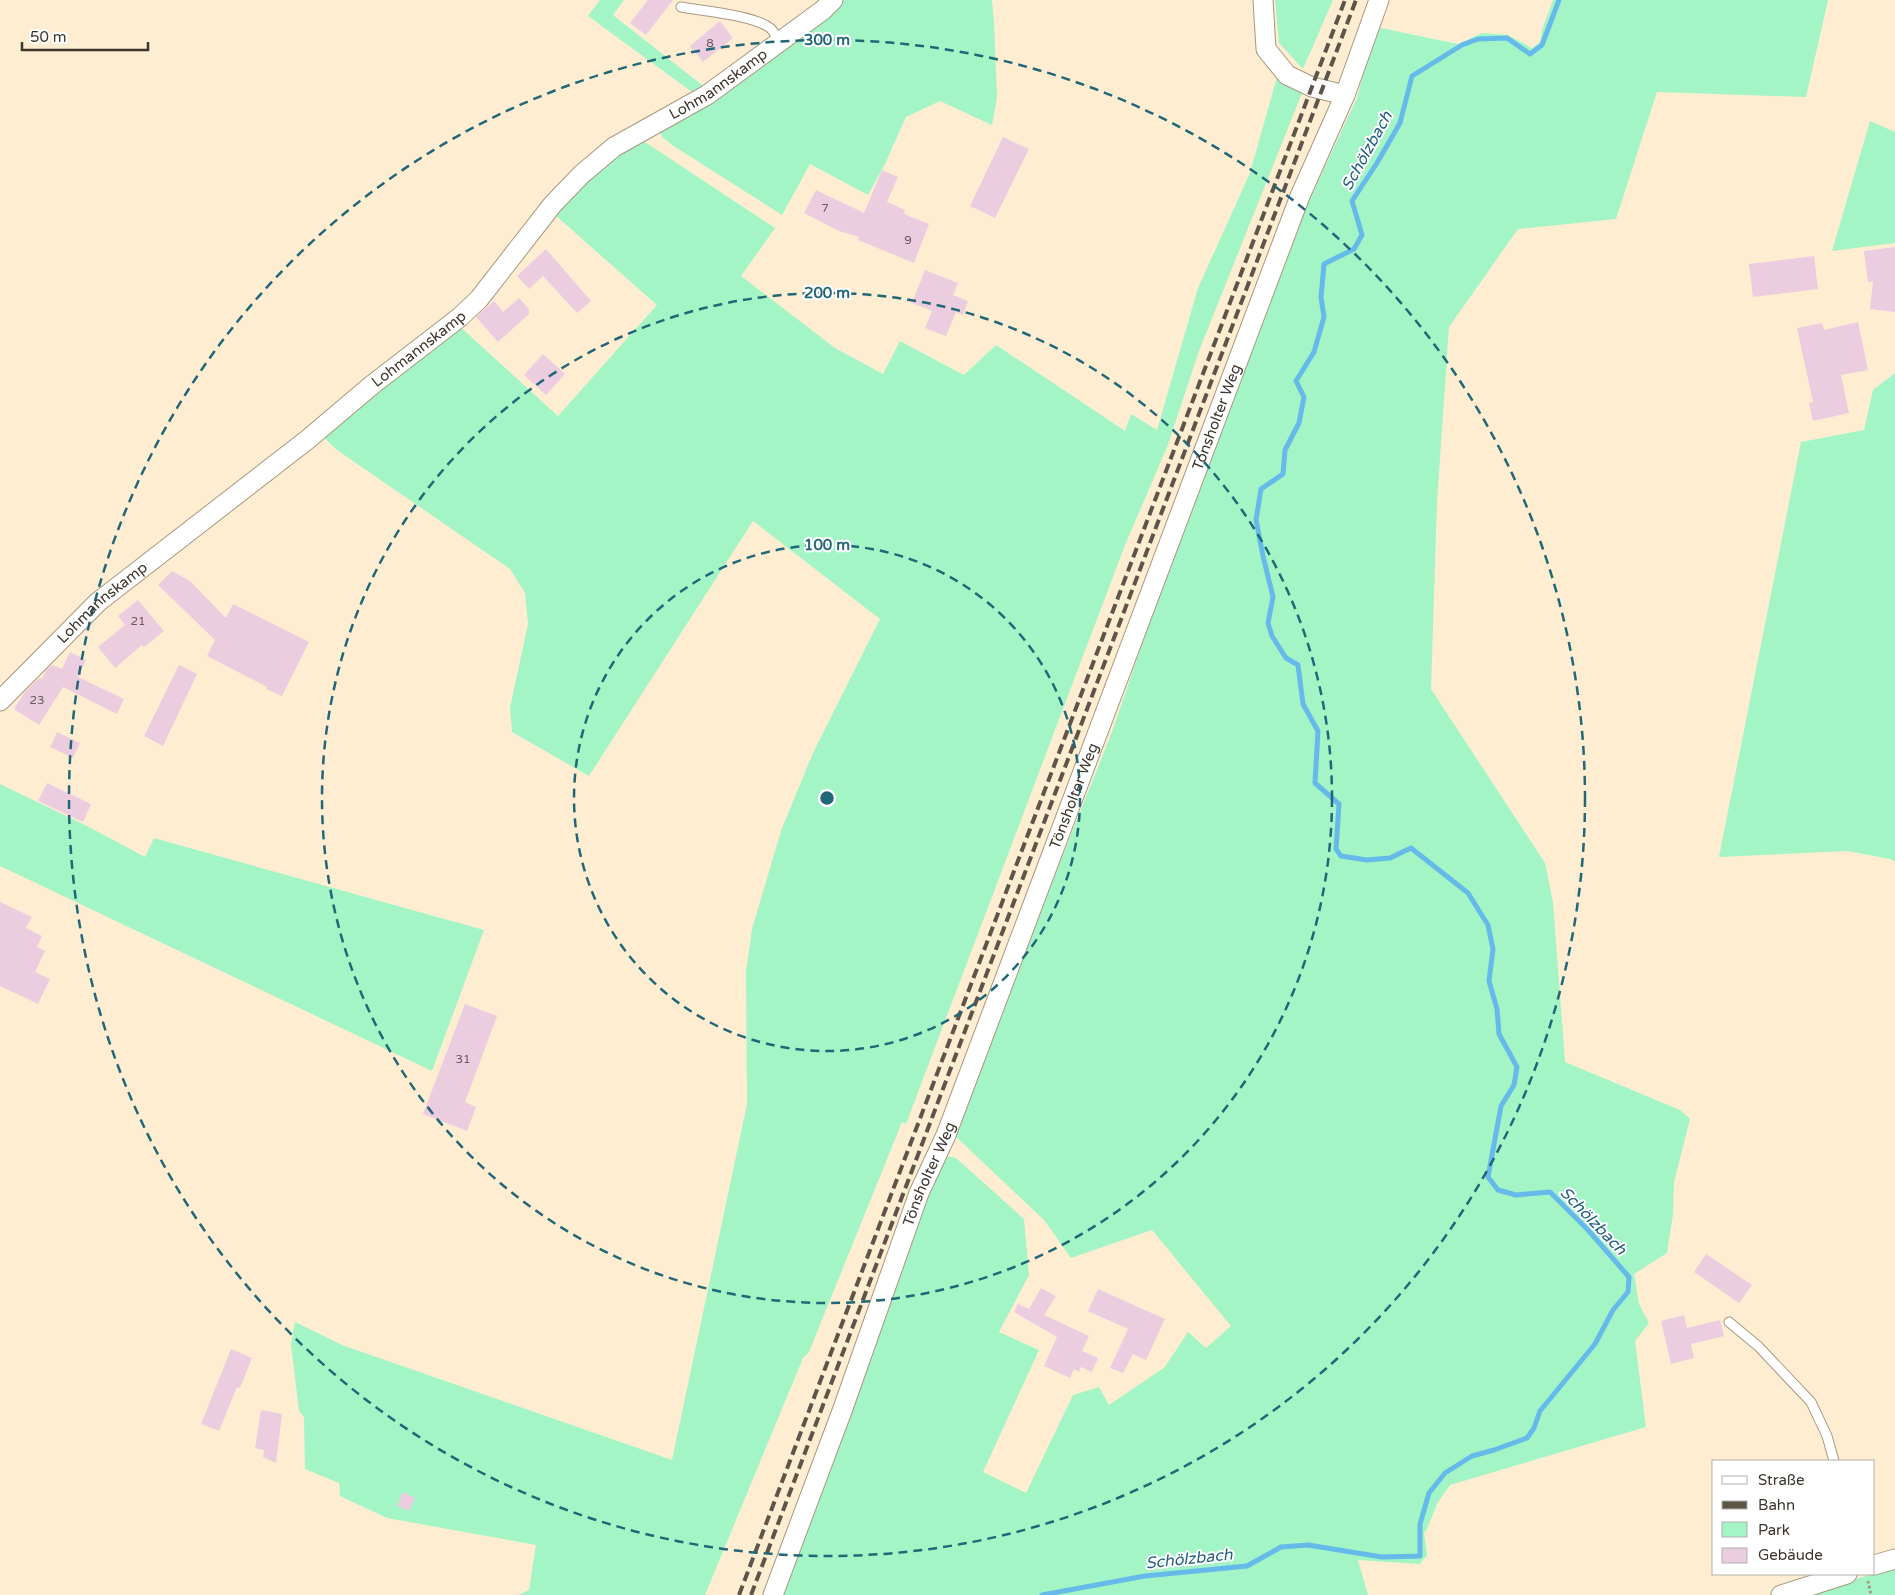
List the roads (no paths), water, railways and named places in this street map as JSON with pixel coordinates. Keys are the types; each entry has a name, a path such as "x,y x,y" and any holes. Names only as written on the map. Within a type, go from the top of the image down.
{"street":[{"name":"Lohmannskamp","path":"0,701 98,602 307,440 372,385 460,317 479,298 553,204 582,174 614,147 707,95 833,0"},
{"path":"1263,0 1266,49 1287,76 1312,87 1345,95"},
{"name":"Tönsholter Weg","path":"773,1595 842,1411 919,1193 946,1135 1300,196 1345,95 1380,0"},
{"path":"1875,1565 1895,1559"},
{"path":"1781,1595 1845,1575"}],"lane":[{"path":"681,7 743,18 764,24 771,29 779,41"},
{"path":"1729,1322 1758,1346 1811,1402 1827,1436 1834,1460"}],"waterway":[{"name":"Schölzbach","path":"1042,1595 1145,1576 1247,1566 1281,1547 1308,1545 1382,1557 1420,1556 1420,1524 1429,1493 1445,1473 1472,1456 1527,1438 1534,1428 1540,1411 1595,1344 1613,1310 1628,1292 1629,1277 1588,1230 1550,1192 1516,1195 1498,1190 1488,1177 1501,1106 1514,1085 1517,1067 1499,1034 1497,1009 1489,981 1493,949 1488,925 1468,893 1411,848 1390,858 1367,860 1341,856 1336,849 1339,804 1315,783 1318,731 1303,704 1298,665 1286,658 1272,636 1268,623 1273,597 1256,520 1261,489 1283,474 1285,450 1299,423 1304,397 1296,381 1314,352 1324,317 1321,297 1324,264 1354,249 1362,235 1352,201 1400,123 1412,76 1462,45 1478,39 1507,38 1530,54 1542,45 1559,0"}],"railway":[{"path":"739,1595 1345,0"},
{"path":"751,1595 1356,0"}]}
